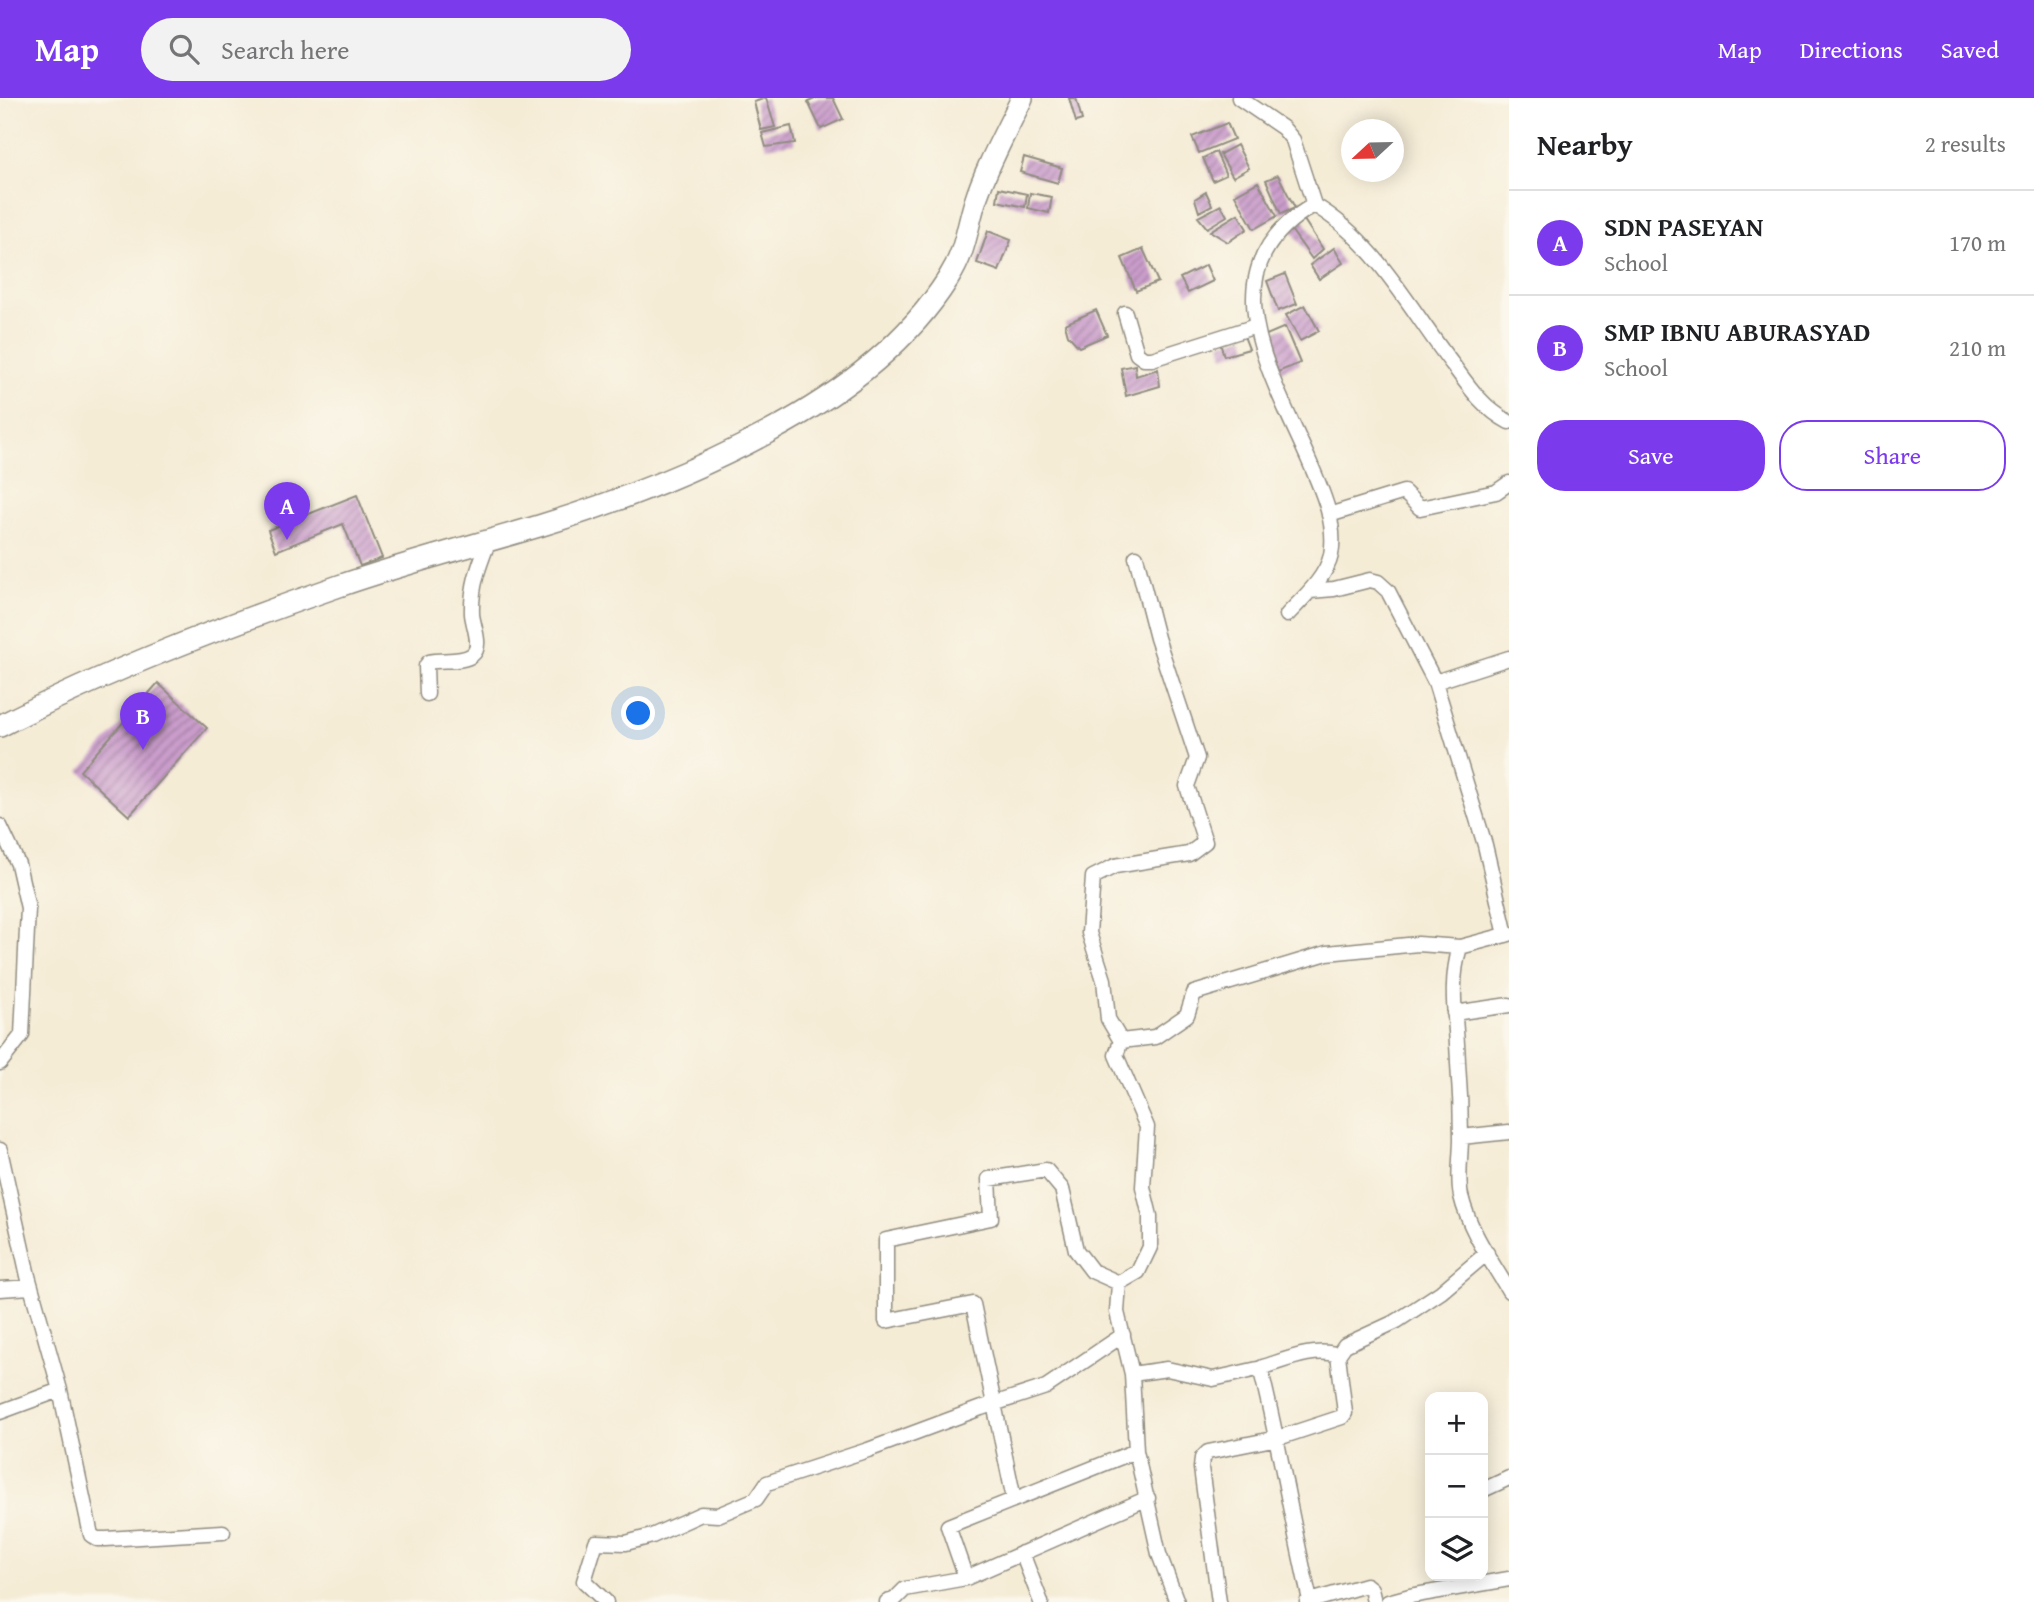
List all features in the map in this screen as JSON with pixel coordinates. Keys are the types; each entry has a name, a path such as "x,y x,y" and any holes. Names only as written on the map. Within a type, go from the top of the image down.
{"street":[{"path":"0,726 51,699 176,647 340,586 550,523 661,484 785,424 850,383 889,349 948,279 966,245 976,201 1021,98"},
{"path":"1241,98 1283,128 1293,140 1314,205 1332,215 1369,254 1478,399 1509,422"},
{"path":"1287,615 1310,591 1331,558 1332,543 1325,496 1270,371 1256,326 1254,295 1256,270 1261,256 1287,224 1314,205"},
{"path":"1125,313 1137,354 1144,359 1152,359 1256,326"},
{"path":"1329,515 1404,492 1420,508 1496,492 1509,483"},
{"path":"427,694 426,666 429,662 468,658 475,653 478,645 472,616 472,586 489,540"},
{"path":"1121,1041 1108,1019 1104,980 1089,933 1093,877 1115,866 1189,854 1205,842 1187,786 1197,758 1157,638 1136,557"},
{"path":"1121,1041 1155,1037 1187,1015 1194,993 1327,953 1418,944 1460,947 1508,934 1485,845 1434,682 1388,591 1381,584 1370,580 1334,589 1310,591"},
{"path":"1434,682 1509,657"},
{"path":"0,827 18,864 28,908 22,1035 0,1063"},
{"path":"1460,947 1453,968 1461,1197 1468,1217 1509,1292"},
{"path":"1454,1013 1509,1005"},
{"path":"1119,1283 1138,1272 1150,1247 1150,1216 1143,1186 1147,1127 1116,1055 1121,1041"},
{"path":"1461,1137 1509,1132"},
{"path":"0,1150 31,1287 60,1390 90,1532 94,1538 223,1532"},
{"path":"1014,1499 973,1304 886,1321 886,1240 991,1218 989,1179 1046,1170 1062,1189 1076,1250 1092,1271 1119,1283"},
{"path":"1219,1602 1201,1468 1202,1458 1208,1452 1278,1438 1344,1415 1338,1355 1345,1345 1397,1321 1441,1292 1487,1253"},
{"path":"1119,1283 1117,1312 1132,1374 1136,1451 1159,1555 1177,1602"},
{"path":"0,1289 31,1287"},
{"path":"606,1602 584,1581 596,1542 626,1543 652,1536 701,1514 718,1515 756,1499 767,1483 1046,1387 1123,1335"},
{"path":"1132,1374 1167,1369 1213,1379 1313,1354 1324,1352 1338,1355"},
{"path":"1262,1368 1309,1601 1366,1585 1371,1589 1374,1602"},
{"path":"0,1412 60,1390"},
{"path":"966,1578 948,1526 1136,1451"},
{"path":"1488,1488 1509,1478"},
{"path":"887,1602 894,1600 905,1589 966,1578 1147,1498"},
{"path":"1022,1553 1041,1602"},
{"path":"1388,1602 1509,1579"}],"building":[{"path":"766,98 775,127 761,130 754,102"},
{"path":"817,98 833,98 843,119 821,129 808,102"},
{"path":"1069,98 1076,98 1082,120 1076,122"},
{"path":"1227,123 1234,139 1199,153 1192,137"},
{"path":"791,126 795,143 766,147 762,133"},
{"path":"1237,145 1249,168 1233,177 1220,154"},
{"path":"1216,152 1226,175 1213,181 1203,158"},
{"path":"1024,157 1062,168 1058,183 1020,172"},
{"path":"1278,175 1295,208 1281,214 1266,180"},
{"path":"1258,182 1277,216 1254,229 1235,195"},
{"path":"999,188 1027,194 1025,207 997,201"},
{"path":"1206,192 1212,205 1199,212 1195,199"},
{"path":"1030,193 1052,197 1049,213 1028,208"},
{"path":"1221,205 1227,216 1207,228 1198,217"},
{"path":"1238,214 1247,229 1228,242 1210,231"},
{"path":"1302,217 1323,249 1312,259 1289,227"},
{"path":"988,231 1011,240 999,271 977,263"},
{"path":"1334,248 1343,263 1319,279 1310,265"},
{"path":"1143,249 1158,282 1136,291 1122,258"},
{"path":"1206,265 1213,281 1188,293 1180,278"},
{"path":"1285,274 1297,304 1278,311 1267,281"},
{"path":"1305,305 1319,331 1300,341 1286,315"},
{"path":"1096,310 1107,335 1079,347 1068,335 1065,324"},
{"path":"1285,327 1300,363 1278,372 1264,336"},
{"path":"1244,336 1249,349 1224,356 1220,343"},
{"path":"1135,365 1136,376 1158,369 1160,386 1126,396 1121,368"},
{"path":"357,495 382,558 360,566 343,524 276,551 268,530"},
{"path":"158,683 207,728 129,816 80,771"}],"place":[{"name":"SDN PASEYAN","path":"287,540"},
{"name":"SMP IBNU ABURASYAD","path":"143,750"}]}
